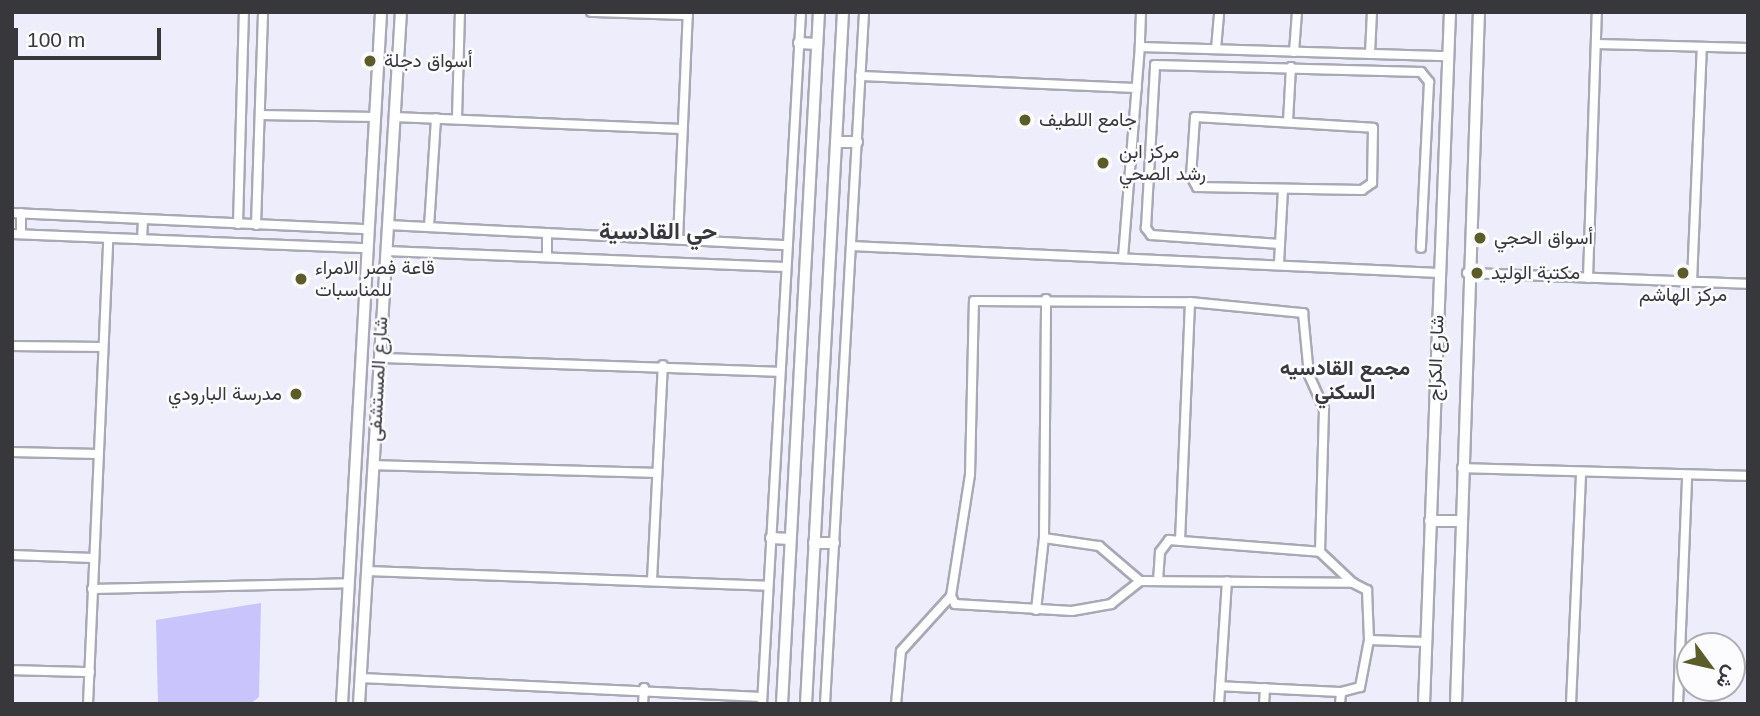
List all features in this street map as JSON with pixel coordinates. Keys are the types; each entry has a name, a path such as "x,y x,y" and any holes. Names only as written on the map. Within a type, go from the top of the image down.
{"street":[{"path":"238,224 244,12"},
{"path":"256,225 263,12"},
{"name":"شارع المستشفى","path":"342,704 381,12"},
{"name":"شارع المستشفى","path":"359,704 401,12"},
{"path":"457,118 460,12"},
{"path":"591,12 688,14 678,239"},
{"path":"361,678 644,688 762,700 801,12"},
{"path":"782,704 819,12"},
{"path":"806,704 844,12"},
{"path":"825,704 864,12"},
{"path":"1123,257 1141,12"},
{"path":"1216,49 1219,12"},
{"path":"1294,52 1297,12"},
{"path":"1370,54 1372,12"},
{"name":"شارع الكراج","path":"1424,704 1450,12"},
{"path":"1456,704 1468,273 1479,12"},
{"path":"1588,278 1597,12"},
{"path":"799,43 817,44"},
{"path":"1596,44 1748,48"},
{"path":"1140,47 1448,56"},
{"path":"1692,282 1702,47"},
{"path":"1280,244 1151,235 1146,228 1152,72 1169,62 1426,76 1421,248"},
{"path":"1288,122 1291,67"},
{"path":"860,76 1137,88"},
{"path":"260,116 375,117"},
{"path":"394,117 682,129"},
{"path":"1195,117 1288,122 1373,128 1374,173 1362,190 1192,184 1195,117"},
{"path":"429,228 436,118"},
{"path":"836,142 857,142"},
{"path":"1279,263 1283,189"},
{"path":"368,248 17,234 17,213 369,229"},
{"path":"142,239 143,219"},
{"path":"388,225 787,245"},
{"path":"547,257 548,233"},
{"path":"88,704 108,238"},
{"path":"851,246 1279,263 1439,273"},
{"path":"386,251 785,267"},
{"path":"1468,273 1748,284"},
{"path":"1036,610 1044,538 1046,299"},
{"path":"896,704 901,651 951,596 970,475 970,306 1046,299 1190,302 1294,310 1307,320 1309,375 1324,409 1320,552"},
{"path":"1180,541 1190,302"},
{"path":"802,326 826,327"},
{"path":"12,346 103,347"},
{"path":"380,358 663,365 780,372"},
{"path":"652,580 663,365"},
{"path":"12,452 98,454"},
{"path":"373,465 656,473"},
{"path":"1462,468 1748,476"},
{"path":"1571,704 1581,472"},
{"path":"1678,704 1687,475"},
{"path":"353,517 370,517"},
{"path":"1430,521 1461,521"},
{"path":"771,538 790,539"},
{"path":"1044,538 1099,546 1140,581"},
{"path":"1158,581 1164,545 1180,541 1320,552 1353,583 1367,590 1369,639 1366,680 1341,692 1220,686"},
{"path":"814,543 834,543"},
{"path":"12,555 93,558"},
{"path":"367,571 768,586"},
{"path":"951,596 955,604 1036,610 1091,610 1140,581 1353,583"},
{"path":"1219,704 1227,581"},
{"path":"92,589 349,583"},
{"path":"1369,639 1426,642"},
{"path":"12,670 90,672"},
{"path":"643,704 644,688"},
{"path":"1264,704 1265,688"},
{"path":"1340,704 1341,692"}],"shaded area":[{"path":"261,603 259,697 250,704 158,704 156,620"}],"place":[{"name":"أسواق دجلة","path":"370,61"},
{"name":"جامع اللطیف","path":"1025,120"},
{"name":"مركز ابن رشد الصحي","path":"1103,163"},
{"name":"أسواق الحجي","path":"1480,238"},
{"name":"مكتبة الوليد","path":"1477,273"},
{"name":"مركز الهاشم","path":"1683,273"},
{"name":"قاعة فصر الامراء للمناسبات","path":"301,279"},
{"name":"مدرسة البارودي","path":"296,394"}],"district":[{"name":"حي القادسية","path":"658,231"},
{"name":"مجمع القادسيه السكني","path":"1345,380"}]}
